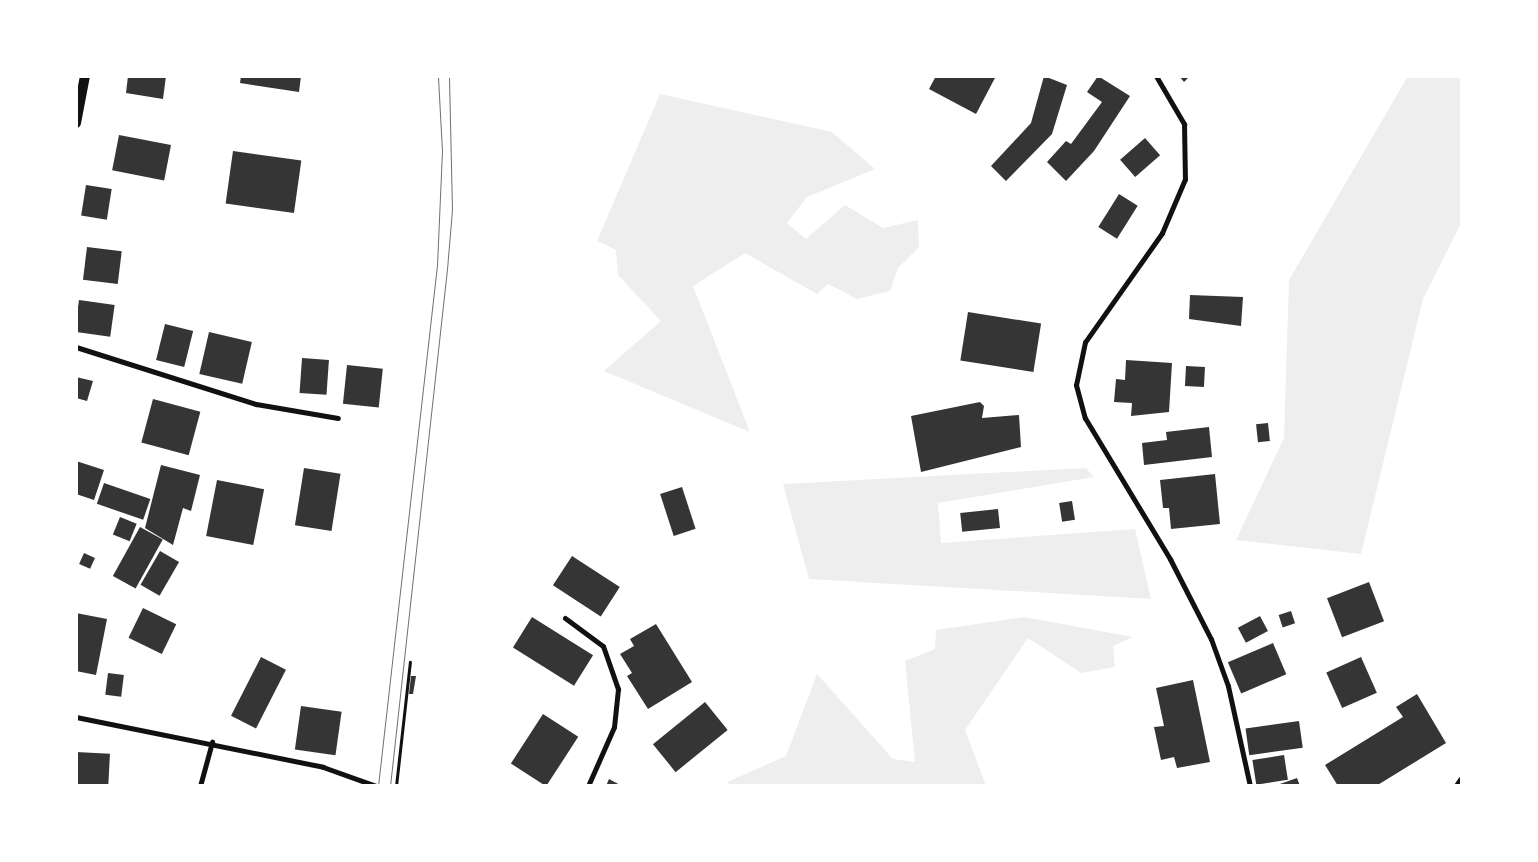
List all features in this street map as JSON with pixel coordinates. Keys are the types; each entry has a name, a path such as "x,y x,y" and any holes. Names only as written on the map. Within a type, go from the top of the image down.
{"main road":[{"path":"76,123 81,82"}],"street":[{"path":"1156,76 1184,124 1185,180 1162,234 1085,342 1076,385 1085,418 1170,559 1211,639 1228,686 1250,786"},
{"path":"76,347 256,404 338,418"},
{"path":"565,618 603,646 618,689 614,727 588,786"},
{"path":"76,717 212,742 323,767 376,786"},
{"path":"200,786 212,742"},
{"path":"1458,786 1462,780"}],"path":[{"path":"396,786 410,662"}],"shaded area":[{"path":"1408,76 1462,76 1462,221 1423,299 1361,554 1236,540 1284,438 1289,280"},
{"path":"660,94 832,132 875,169 807,197 787,223 806,239 845,205 883,228 918,220 919,247 898,268 890,291 857,299 828,284 817,294 745,253 693,286 750,432 604,371 661,321 618,275 616,250 597,241"},
{"path":"1086,468 1094,477 938,503 941,543 1135,529 1151,599 809,579 783,484"},
{"path":"1024,617 1133,637 1113,646 1115,667 1081,673 1028,638 965,730 986,786 731,786 727,782 786,756 817,674 893,759 915,762 905,661 935,649 936,630"}],"building":[{"path":"128,76 166,76 163,99 126,93"},
{"path":"241,76 301,76 299,92 240,83"},
{"path":"936,76 996,76 976,114 929,89"},
{"path":"1044,76 1067,85 1052,134 1006,181 991,166 1031,123"},
{"path":"1098,76 1130,96 1094,151 1066,181 1047,162 1066,141 1071,144 1102,102 1087,92"},
{"path":"1179,76 1190,76 1184,82"},
{"path":"119,135 171,145 164,180 112,170"},
{"path":"1145,138 1160,155 1135,177 1120,160"},
{"path":"233,151 301,161 294,213 226,203"},
{"path":"86,185 112,189 107,220 81,216"},
{"path":"1119,194 1138,206 1117,239 1098,227"},
{"path":"87,247 122,251 118,284 83,280"},
{"path":"1190,295 1243,297 1241,326 1189,319"},
{"path":"79,300 115,305 110,337 76,332"},
{"path":"968,312 1041,324 1033,372 960,360"},
{"path":"165,324 193,331 184,367 156,360"},
{"path":"209,332 252,342 242,384 199,374"},
{"path":"302,358 329,360 326,395 300,393"},
{"path":"1126,360 1172,363 1169,412 1131,416 1132,403 1114,402 1116,379 1125,380"},
{"path":"347,365 383,369 379,408 343,404"},
{"path":"1186,366 1205,367 1204,387 1185,386"},
{"path":"76,377 93,381 87,401 76,398"},
{"path":"153,399 200,412 189,455 141,442"},
{"path":"980,402 984,406 982,418 1019,415 1021,447 921,472 911,416"},
{"path":"1268,423 1270,441 1258,442 1256,424"},
{"path":"1209,427 1212,457 1144,465 1142,443 1167,440 1166,432"},
{"path":"76,461 104,470 94,500 76,494"},
{"path":"161,465 200,475 191,511 183,508 173,545 145,528"},
{"path":"304,468 341,474 331,531 295,525"},
{"path":"1215,474 1220,524 1171,529 1169,508 1163,508 1160,480"},
{"path":"217,480 264,489 253,545 206,536"},
{"path":"104,483 150,499 143,520 97,504"},
{"path":"682,487 696,529 674,536 660,494"},
{"path":"1072,501 1075,520 1062,522 1059,503"},
{"path":"998,509 1000,528 962,532 960,513"},
{"path":"120,517 137,524 130,541 113,535"},
{"path":"140,527 163,540 136,589 113,576"},
{"path":"160,551 179,562 160,596 141,585"},
{"path":"84,553 95,558 90,569 79,564"},
{"path":"572,556 620,587 601,616 553,585"},
{"path":"1369,582 1384,621 1342,637 1327,598"},
{"path":"143,608 176,624 162,654 129,638"},
{"path":"1291,611 1295,623 1283,627 1279,615"},
{"path":"76,613 107,619 96,675 76,671"},
{"path":"1260,616 1268,631 1246,643 1238,628"},
{"path":"532,617 593,655 574,686 513,648"},
{"path":"656,624 692,682 648,709 627,676 632,673 620,654 634,646 630,639"},
{"path":"1273,643 1286,674 1241,693 1228,662"},
{"path":"261,657 286,670 256,729 231,716"},
{"path":"1361,657 1377,693 1342,708 1326,672"},
{"path":"108,673 124,675 121,697 105,695"},
{"path":"411,676 416,676 413,694 409,694"},
{"path":"1193,680 1210,762 1177,768 1174,757 1161,760 1154,727 1164,726 1156,688"},
{"path":"1417,694 1446,743 1376,786 1338,786 1325,765 1403,717 1396,707"},
{"path":"705,702 728,730 676,772 653,744"},
{"path":"301,706 342,712 335,755 295,750"},
{"path":"543,714 578,737 546,786 511,763"},
{"path":"1299,721 1303,748 1249,755 1246,729"},
{"path":"76,752 110,754 108,786 76,784"},
{"path":"1284,755 1288,780 1256,785 1252,760"},
{"path":"1297,778 1300,786 1277,786 1277,785"},
{"path":"609,779 622,786 606,786"}],"tram line":[{"path":"378,786 437,265 442,151 438,76"},
{"path":"390,786 452,210 449,76"}]}
